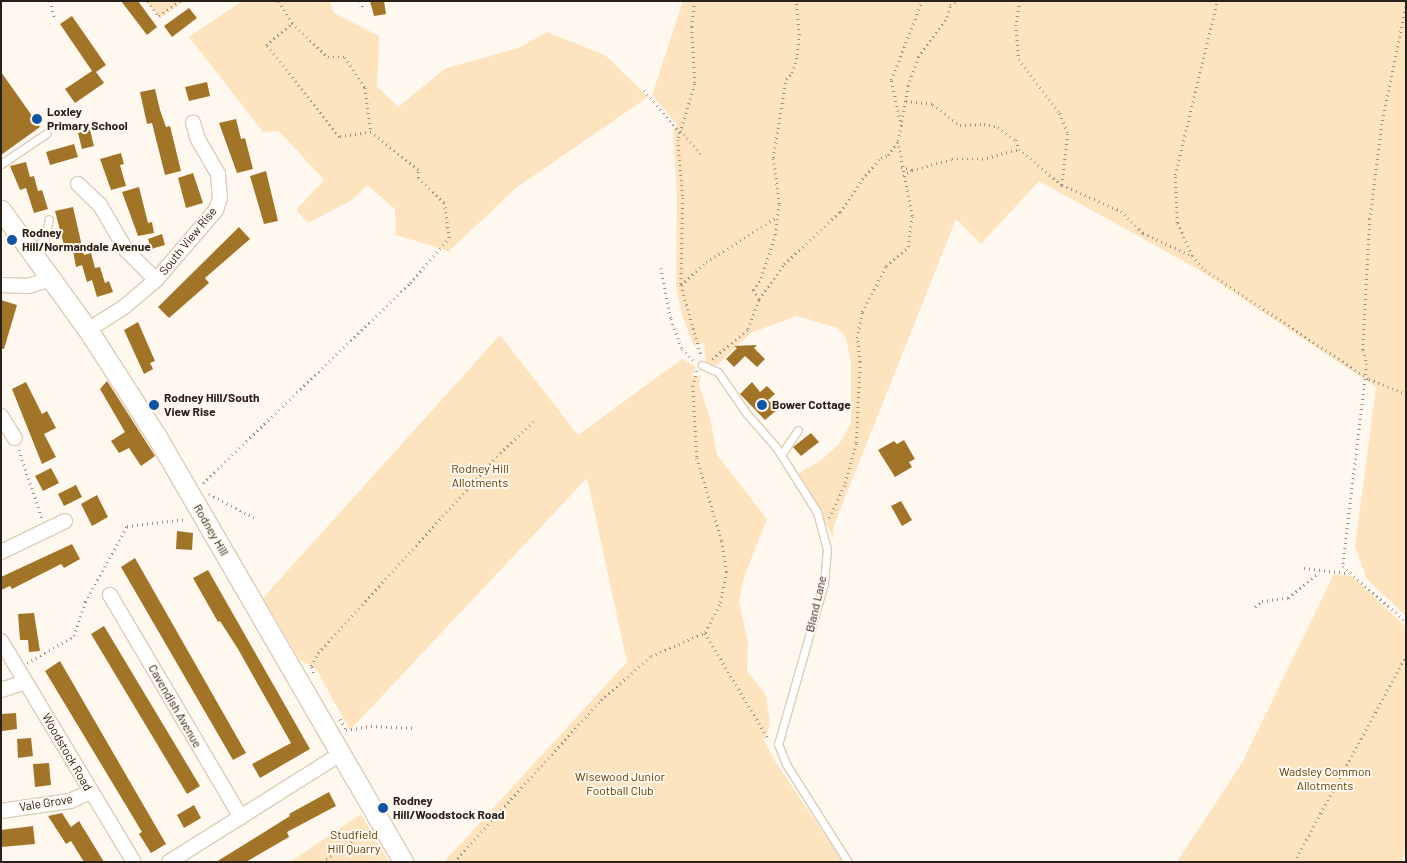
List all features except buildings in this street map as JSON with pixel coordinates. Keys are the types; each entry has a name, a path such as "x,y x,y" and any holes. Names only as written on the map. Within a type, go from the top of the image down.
{"street":[{"name":"South View Rise","path":"88,330 124,307 156,280 216,210 220,198 218,174 198,140 193,123"},
{"path":"78,184 100,205 126,250 156,280"},
{"name":"Rodney Hill","path":"1,210 88,330 204,517 337,751 403,862"},
{"path":"1,285 34,285 50,279"},
{"path":"1,416 15,438"},
{"path":"1,552 47,528 65,522"},
{"name":"Cavendish Avenue","path":"110,595 241,817"},
{"name":"Woodstock Road","path":"1,641 90,792 134,862"},
{"path":"1,690 25,682"},
{"path":"169,862 241,817 337,751"},
{"name":"Vale Grove","path":"1,811 70,801 90,792"}],"lane":[{"path":"1,164 47,133"},
{"path":"30,250 45,238 49,219"},
{"name":"Bland Lane","path":"702,365 718,372 747,414 781,455 817,512 827,550 824,584 778,744"},
{"path":"781,455 798,430"},
{"path":"778,744 786,764 848,862"}],"path":[{"path":"50,1 55,19"},
{"path":"148,1 159,16 180,1"},
{"path":"254,518 201,490 203,480 259,432 410,283 449,238 444,203 418,178 418,170 371,132 365,88 345,57 328,57 292,23 279,1"},
{"path":"361,1 364,12"},
{"path":"695,1 692,27 695,84 693,101 680,131 681,285 700,345 702,365"},
{"path":"760,299 753,290 766,264 777,217 779,193 773,158 786,79 798,55 796,1"},
{"path":"902,127 891,80 922,1"},
{"path":"827,522 845,483 856,443 860,362 857,338 862,312 886,266 908,247 912,216 900,167 898,142 906,101 918,57 947,17 950,6 957,1"},
{"path":"1020,1 1016,25 1019,59 1060,113 1068,134 1062,185"},
{"path":"1217,1 1175,174 1177,224 1192,256 1205,270 1365,375 1406,394"},
{"path":"1348,573 1343,566 1343,554 1365,375 1370,219 1382,124 1406,7"},
{"path":"292,23 266,45 339,137 371,132"},
{"path":"644,90 703,157"},
{"path":"906,101 933,104 960,125 984,124 998,127 1016,140 1019,149 1062,185 1121,211 1143,233 1192,256"},
{"path":"454,862 601,700 651,656 705,633 720,605 727,572 722,541 697,458 693,386 697,371 748,329 760,299 784,264 840,212 862,179 881,158 888,155 898,142"},
{"path":"903,176 912,170 952,159 982,159 1019,149"},
{"path":"900,167 912,170"},
{"path":"681,285 706,262 777,217"},
{"path":"660,268 671,319 682,349 688,358 702,365"},
{"path":"316,679 311,666 318,653 500,453 534,421"},
{"path":"15,438 30,488 47,528"},
{"path":"17,669 74,636 85,602 127,526 204,517"},
{"path":"1304,568 1319,572 1348,573 1363,581 1406,622"},
{"path":"1255,606 1262,601 1288,598 1319,572"},
{"path":"705,633 767,739 778,744"},
{"path":"1294,862 1406,656"},
{"path":"339,717 346,730"},
{"path":"346,730 371,726 416,728"},
{"path":"337,751 346,730"},
{"path":"322,862 380,823"}],"green space":[{"path":"146,1 181,1 182,2 160,18"},
{"path":"242,1 329,1 334,13 379,36 377,86 398,107 446,68 519,48 547,32 605,55 648,97 516,188 449,251 454,257 446,250 396,235 395,209 367,185 352,200 308,223 296,210 324,180 279,131 263,132 189,37"},
{"path":"683,1 1406,1 1406,616 1367,579 1355,547 1376,387 1201,271 1039,181 981,244 956,219 833,528 834,539 799,473 820,461 839,444 851,424 851,363 846,338 838,328 796,316 751,333 717,365 711,365 706,361 704,343 694,346 682,315 676,286 677,199 673,131 677,125 652,95"},
{"path":"500,335 578,435 682,359 696,367 691,378 701,375 699,385 710,418 717,455 767,519 744,577 739,602 748,643 747,671 766,695 770,725 764,740 775,761 843,862 444,862 627,662 587,478 350,730 316,669 300,660 263,598"},
{"name":"Wadsley Common Allotments","path":"1334,574 1352,576 1406,627 1406,853 1401,862 1177,862 1242,763"},
{"name":"Studfield Hill Quarry","path":"361,814 389,862 290,862"}],"place":[{"name":"Loxley Primary School","path":"37,119"},
{"name":"Rodney Hill/Normandale Avenue","path":"12,240"},
{"name":"Rodney Hill/South View Rise","path":"154,405"},
{"name":"Bower Cottage","path":"762,405"},
{"name":"Rodney Hill/Woodstock Road","path":"383,808"}],"park label":[{"name":"Rodney Hill Allotments","path":"480,476"},
{"name":"Wisewood Junior Football Club","path":"620,784"}]}
